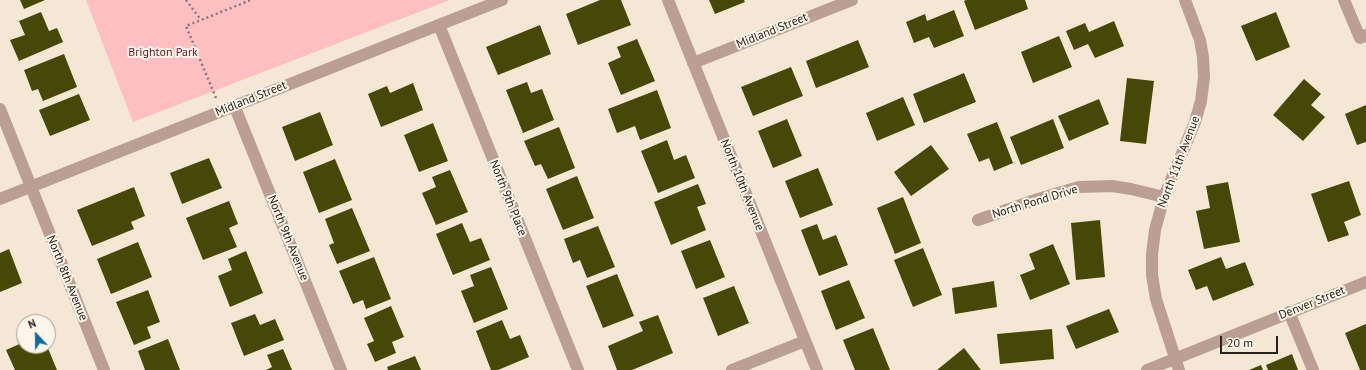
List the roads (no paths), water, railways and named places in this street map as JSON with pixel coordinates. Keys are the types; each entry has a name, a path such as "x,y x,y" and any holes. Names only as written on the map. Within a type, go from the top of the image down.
{"street":[{"name":"Midland Street","path":"0,199 221,110 502,0"},
{"name":"North 10th Avenue","path":"668,0 817,370"},
{"name":"Midland Street","path":"693,63 852,0"},
{"name":"North 11th Avenue","path":"1177,364 1156,299 1152,275 1152,254 1155,230 1164,197 1195,122 1201,101 1203,57 1200,40 1185,0"},
{"path":"1344,0 1360,38 1366,35"},
{"name":"North 9th Place","path":"439,25 578,370"},
{"name":"North 9th Avenue","path":"234,105 341,370"},
{"name":"North 8th Avenue","path":"0,109 104,370"},
{"name":"North Pond Drive","path":"978,220 1038,199 1079,188 1112,186 1164,197"},
{"name":"Denver Street","path":"1147,370 1177,364 1289,312 1366,282"},
{"path":"1289,312 1313,370"},
{"path":"732,370 805,341"}],"park label":[{"name":"Brighton Park","path":"163,53"}]}
